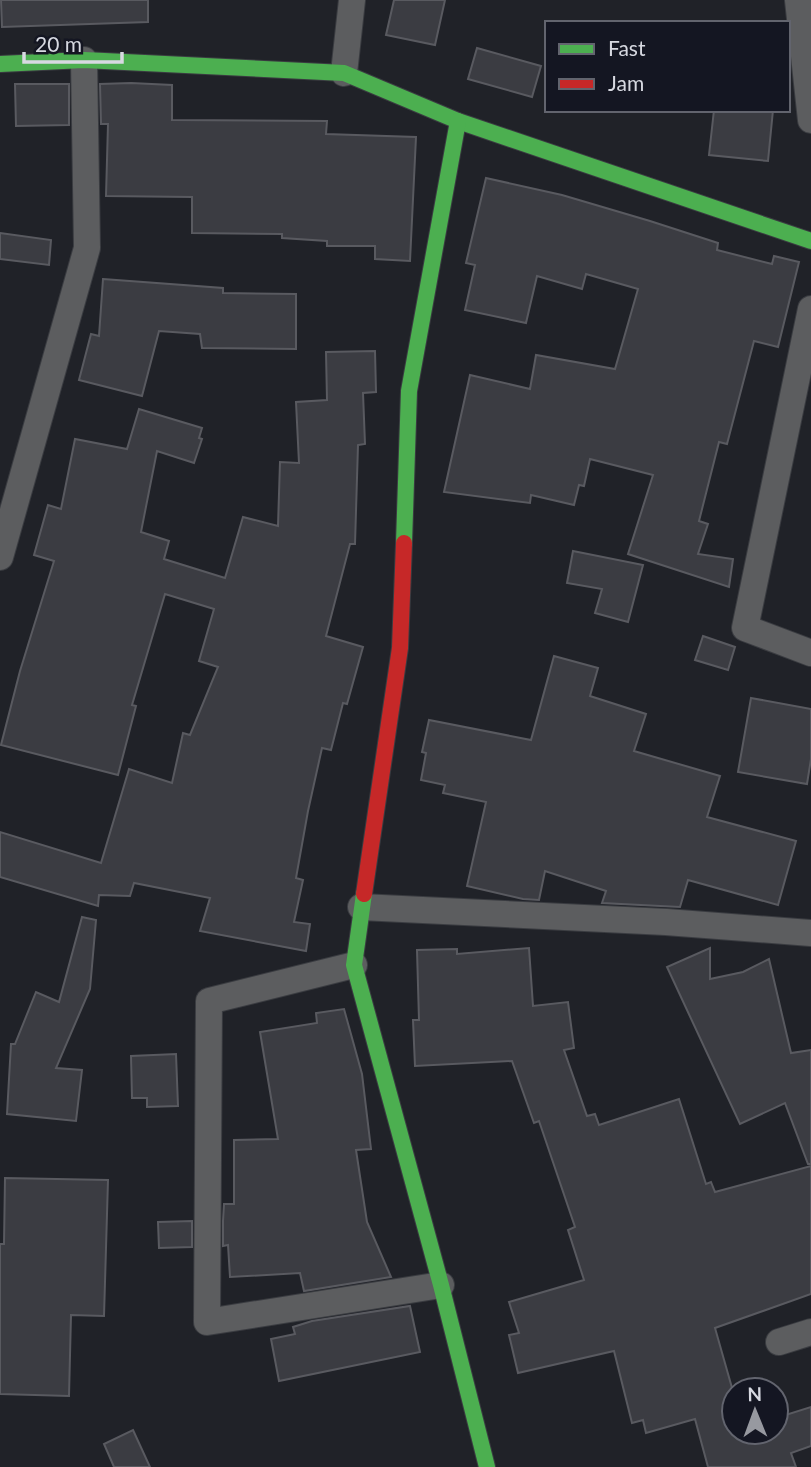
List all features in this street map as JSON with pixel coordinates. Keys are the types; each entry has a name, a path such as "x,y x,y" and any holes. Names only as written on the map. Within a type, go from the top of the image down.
{"street":[{"path":"344,73 352,0"},
{"path":"798,0 811,120"},
{"path":"0,557 87,248 84,60"},
{"path":"0,64 84,60 344,73 458,121 811,241"},
{"path":"458,121 409,391 400,648 360,908 354,964 487,1467"},
{"path":"811,309 745,628 811,653"},
{"path":"360,908 666,922 811,933"},
{"path":"354,964 209,1001 207,1322 441,1285"},
{"path":"779,1342 811,1332"}],"building":[{"path":"1,0 148,0 148,22 2,27"},
{"path":"394,0 445,0 435,45 386,35"},
{"path":"477,48 541,66 532,97 468,79"},
{"path":"15,84 69,84 69,125 16,126"},
{"path":"100,84 172,85 172,120 327,121 326,134 416,137 410,261 375,259 375,246 327,246 327,241 282,238 282,234 192,233 192,197 106,196 108,124 101,124"},
{"path":"714,112 773,112 768,161 709,155"},
{"path":"486,178 562,195 650,221 718,243 717,250 772,264 774,256 799,262 778,347 754,341 727,444 719,442 699,521 708,524 698,554 733,559 729,587 628,554 653,475 590,459 584,486 579,485 574,505 531,495 530,503 444,492 470,375 530,389 536,355 615,369 638,289 586,274 582,289 537,276 526,323 465,310 475,265 466,263"},
{"path":"0,233 51,240 49,265 0,259"},
{"path":"103,279 223,288 223,293 296,294 296,349 202,348 200,334 159,331 142,396 79,380 91,334 99,336"},
{"path":"375,351 376,392 363,393 365,444 358,445 355,544 350,544 326,636 363,647 347,704 343,703 331,750 322,748 308,811 296,878 303,880 294,922 310,924 306,951 200,931 210,898 134,883 130,896 99,895 98,906 0,877 0,832 101,863 129,769 172,783 183,733 190,735 218,667 199,661 214,609 165,594 132,705 136,706 118,775 1,745 20,671 54,561 34,555 48,505 61,509 75,439 127,449 139,409 202,428 199,438 202,439 194,463 157,451 141,532 169,541 164,559 225,578 243,517 278,526 280,462 299,463 296,402 327,400 326,352"},
{"path":"573,551 643,565 628,622 595,613 602,589 567,583"},
{"path":"703,636 735,647 728,670 695,660"},
{"path":"554,656 598,668 590,696 646,714 634,751 720,776 707,817 796,841 778,905 688,880 680,907 602,903 606,891 545,871 539,900 467,886 486,802 443,793 445,785 421,780 426,753 422,752 429,720 531,740"},
{"path":"751,698 811,709 811,759 807,784 738,772"},
{"path":"82,917 96,920 90,989 56,1068 82,1070 76,1121 7,1114 11,1044 15,1044 36,992 59,1002"},
{"path":"529,948 533,1006 568,1002 574,1048 564,1050 587,1116 595,1114 599,1125 679,1099 706,1184 711,1182 715,1192 811,1166 811,1294 715,1328 729,1376 720,1376 720,1446 790,1446 790,1414 811,1407 811,1446 791,1453 796,1467 708,1467 695,1419 646,1433 643,1420 632,1423 614,1351 518,1373 509,1335 519,1333 509,1302 584,1280 568,1230 575,1227 539,1121 534,1123 512,1061 415,1066 413,1020 419,1020 417,950 457,949 457,954"},
{"path":"710,948 710,979 743,972 769,959 791,1053 811,1050 811,1164 808,1164 785,1103 740,1124 667,967"},
{"path":"344,1009 362,1074 371,1149 356,1150 367,1222 391,1277 304,1291 300,1273 230,1277 228,1245 223,1246 223,1221 224,1204 234,1204 234,1140 278,1139 260,1032 317,1023 316,1013"},
{"path":"176,1054 178,1106 147,1107 147,1098 132,1098 131,1056"},
{"path":"5,1178 108,1180 104,1316 71,1315 69,1396 0,1394 0,1244 4,1244"},
{"path":"192,1221 192,1247 159,1248 158,1222"},
{"path":"410,1306 420,1352 279,1381 271,1339 295,1334 293,1327 312,1321"},
{"path":"133,1430 150,1467 114,1467 104,1444"}],"traffic: fast":[{"path":"0,64 84,60 344,73 458,121 811,241"},
{"path":"404,543 409,391 458,121"},
{"path":"364,894 354,965 441,1285 487,1467"}],"traffic: jam":[{"path":"364,894 400,648 404,543"}]}
